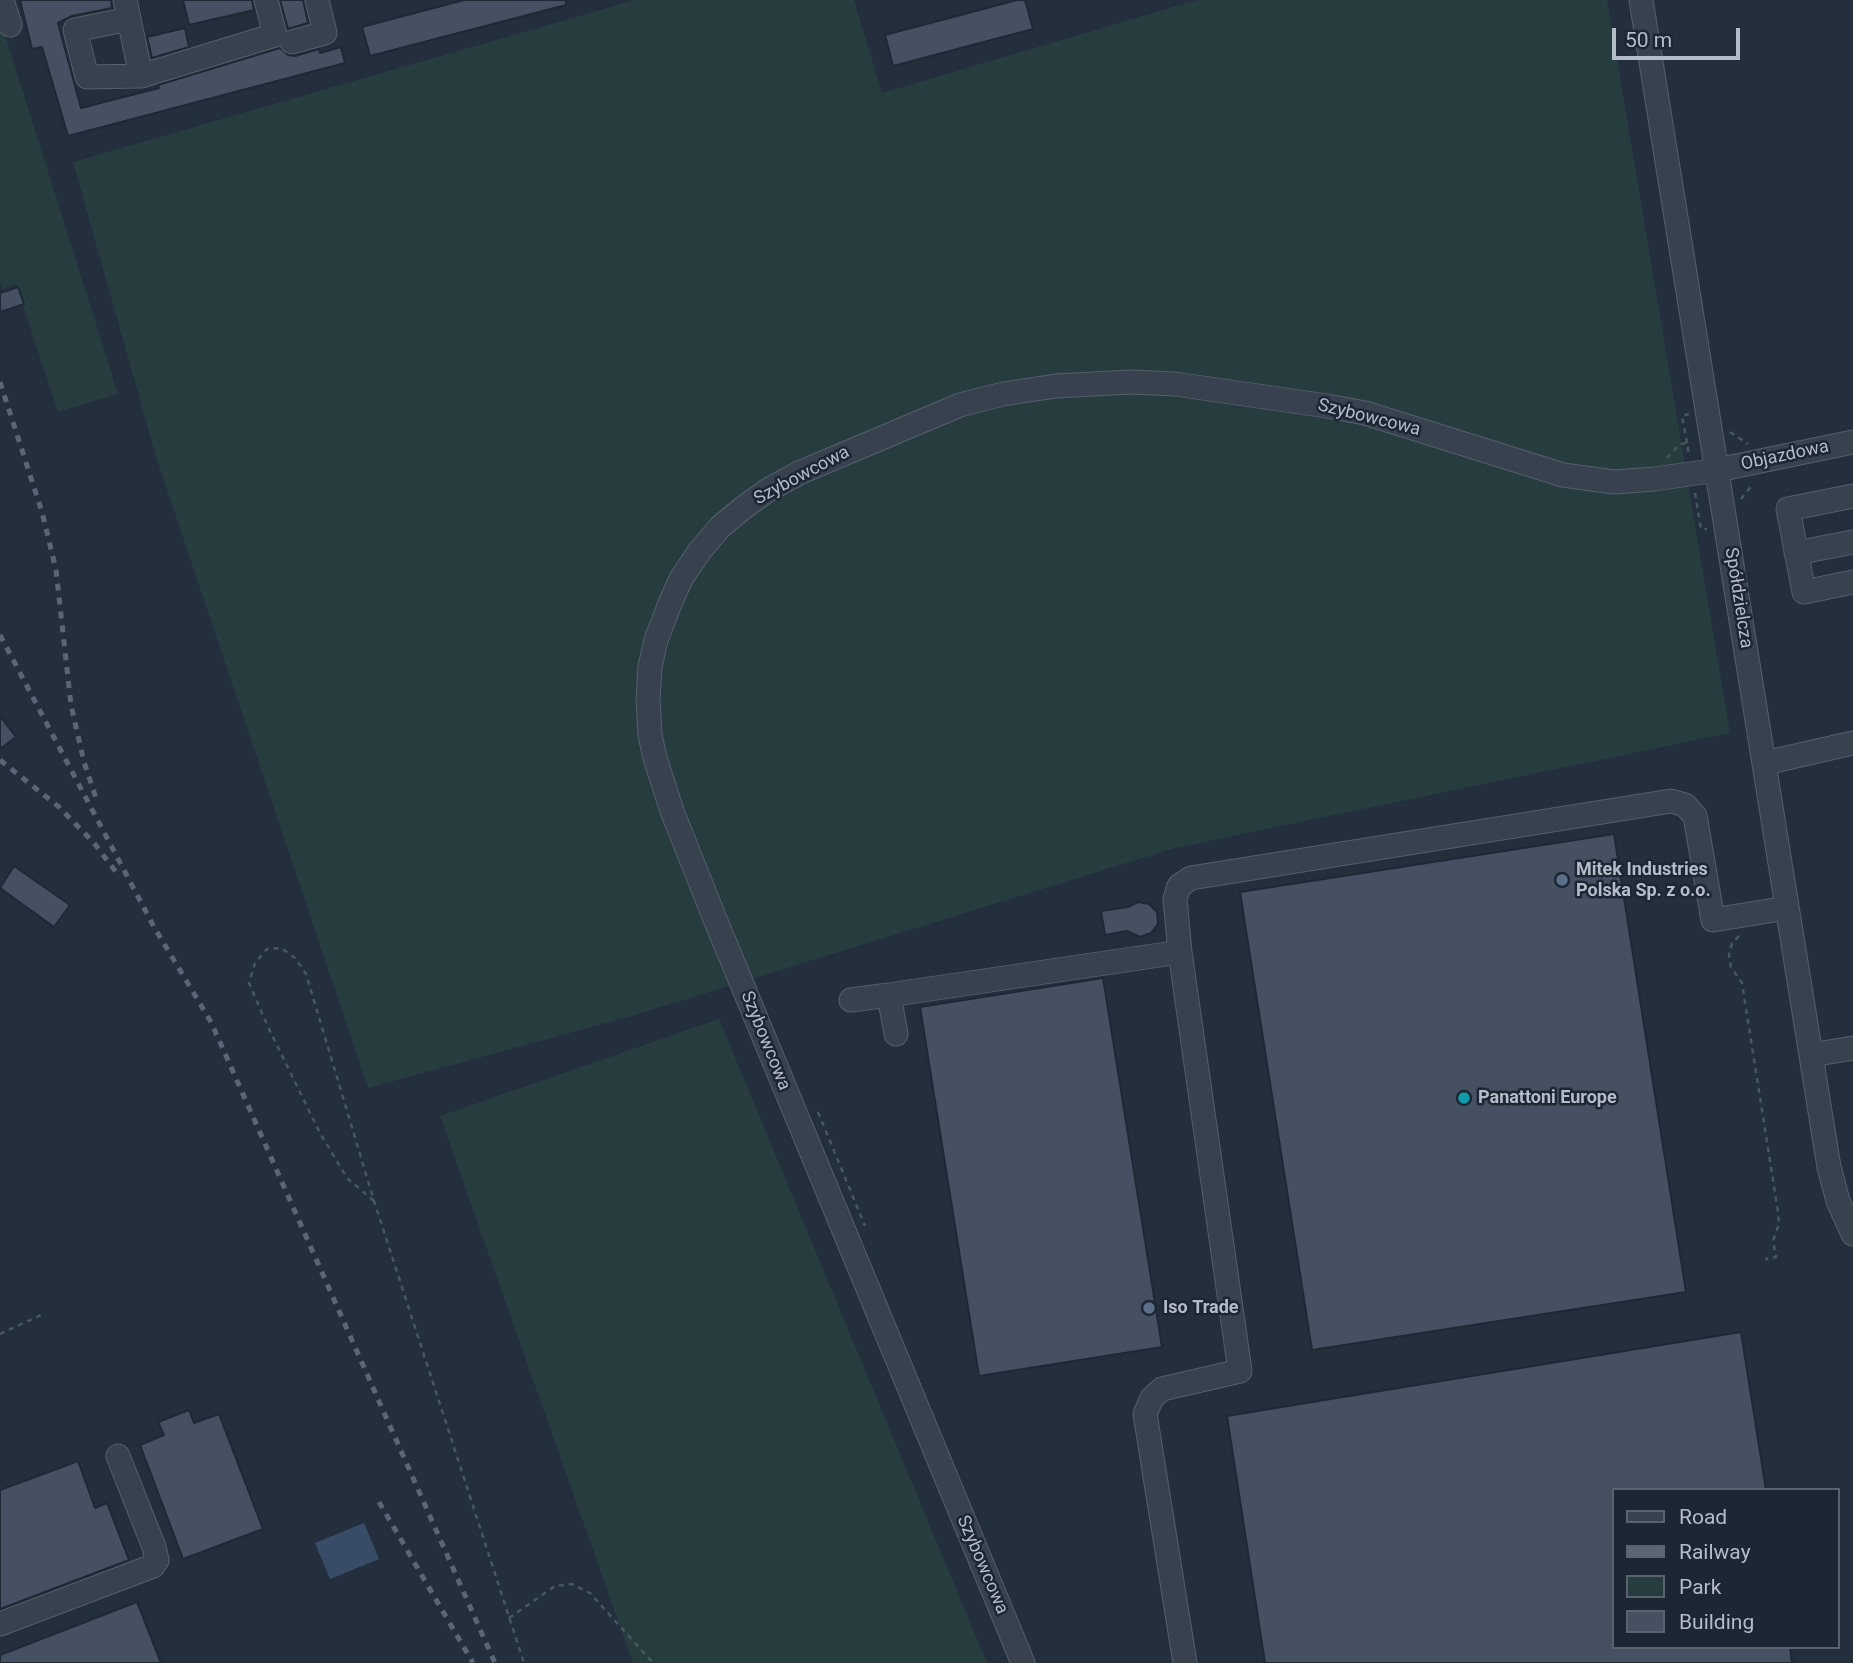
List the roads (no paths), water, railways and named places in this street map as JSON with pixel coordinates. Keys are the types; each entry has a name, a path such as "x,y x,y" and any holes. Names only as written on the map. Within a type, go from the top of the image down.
{"street":[{"path":"2,0 10,25"},
{"path":"141,76 127,9 75,30 87,77 141,76 275,35 266,0"},
{"path":"292,42 325,33 317,0"},
{"name":"Spółdzielcza","path":"1641,0 1811,1055 1836,1196 1853,1234"},
{"name":"Szybowcowa","path":"1023,1663 710,907 672,811 655,758 649,723 650,667 656,640 681,579 720,527 768,490 799,473 960,405 1003,394 1056,386 1120,382 1175,384 1327,406 1366,413 1508,459 1588,480 1633,481 1717,470"},
{"name":"Objazdowa","path":"1717,470 1853,442"},
{"path":"1853,496 1788,509 1804,592 1853,582"},
{"path":"1796,553 1853,542"},
{"path":"1765,763 1853,743"},
{"path":"1185,1663 1145,1414 1152,1398 1162,1389 1240,1371 1180,952 1175,899 1179,886 1191,878 1671,801 1685,805 1695,816 1713,920 1787,908"},
{"path":"851,1000 1180,952"},
{"path":"889,995 896,1034"},
{"path":"1811,1055 1853,1048"},
{"path":"0,1624 153,1566 157,1560 154,1547 118,1456"}],"water":[{"path":"364,1523 379,1559 330,1579 315,1543"}],"railway":[{"path":"0,382 42,512 56,570 71,705 84,762 96,798"},
{"path":"0,635 154,927 211,1022 495,1663"},
{"path":"0,760 59,807 94,843 116,872"},
{"path":"379,1502 473,1663"}],"place":[{"name":"Mitek Industries Polska Sp. z o.o.","path":"1562,880"},
{"name":"Panattoni Europe","path":"1464,1098"},
{"name":"Iso Trade","path":"1149,1308"}]}
